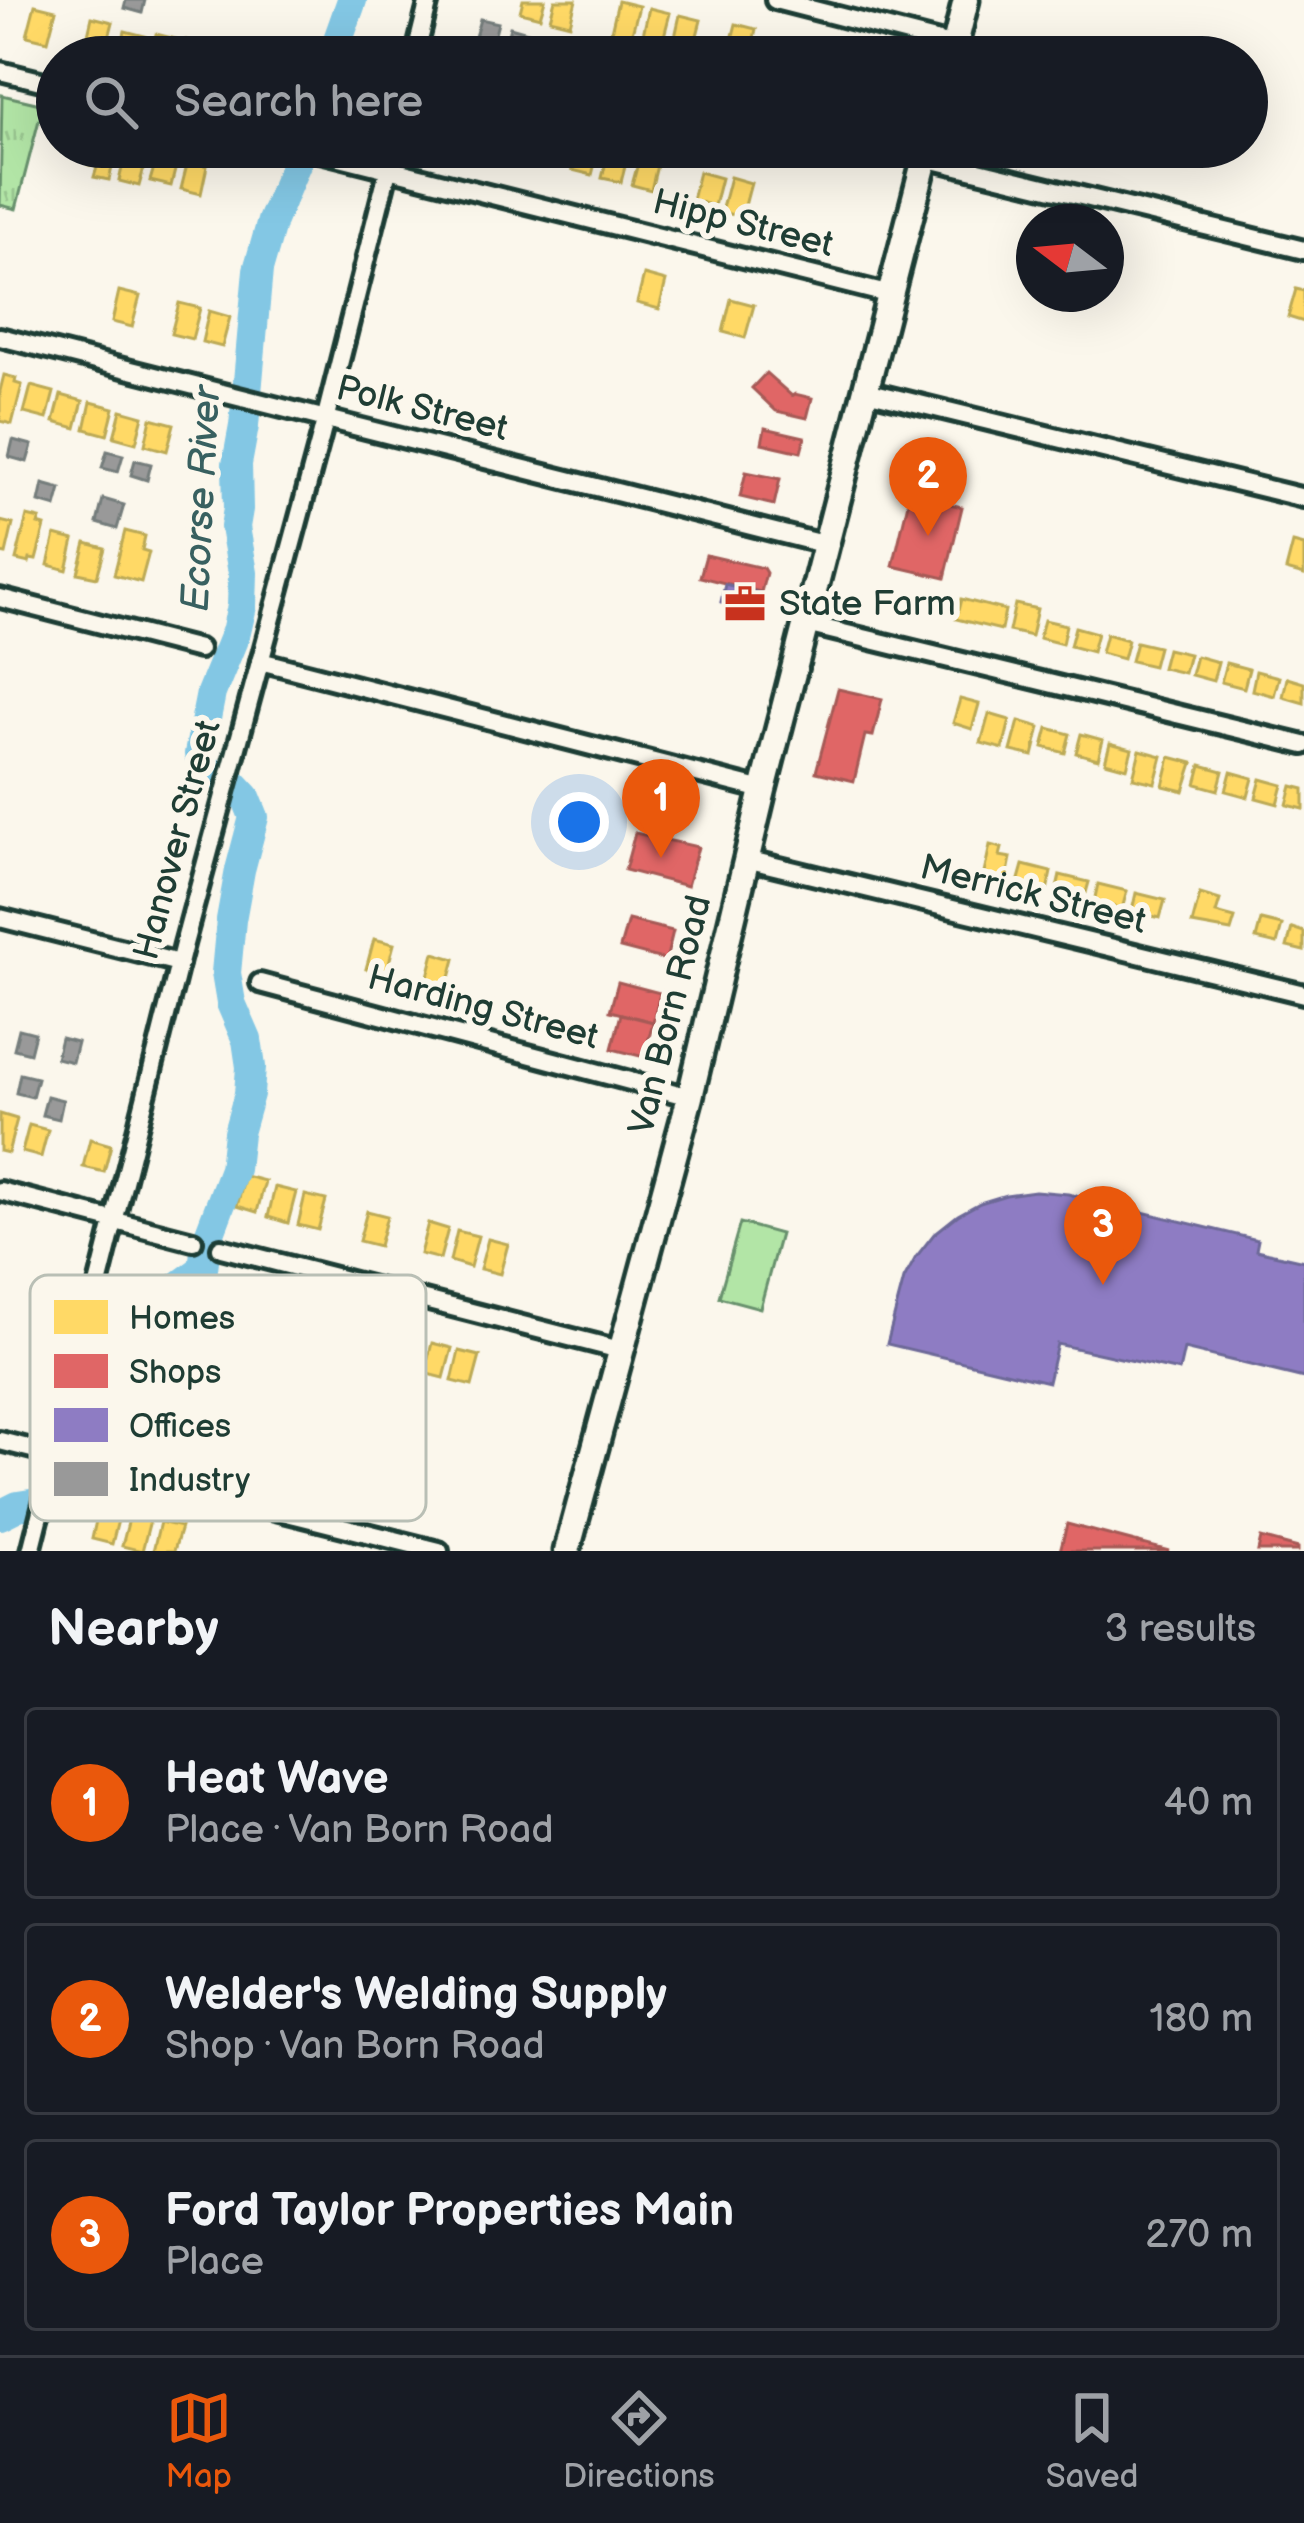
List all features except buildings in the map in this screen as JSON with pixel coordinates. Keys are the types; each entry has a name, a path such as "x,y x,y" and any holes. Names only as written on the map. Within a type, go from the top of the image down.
{"main road":[{"path":"957,36 966,0"},
{"name":"Van Born Road","path":"567,1551 690,1097 763,790 923,168"}],"street":[{"path":"421,36 429,0"},
{"path":"775,0 901,36"},
{"path":"0,71 36,80"},
{"name":"Hipp Street","path":"384,168 891,295"},
{"path":"989,168 1304,250"},
{"name":"Hanover Street","path":"100,1275 388,169"},
{"name":"Polk Street","path":"0,337 827,544"},
{"path":"866,391 1304,498"},
{"path":"0,598 199,649"},
{"path":"806,625 1304,746"},
{"path":"260,661 763,790"},
{"name":"Merrick Street","path":"746,860 1304,994"},
{"path":"0,918 179,962"},
{"name":"Harding Street","path":"260,983 690,1097"},
{"path":"0,1191 193,1241"},
{"path":"221,1248 327,1275"},
{"path":"426,1300 620,1350"},
{"path":"0,1441 30,1448"},
{"name":"Hanover Street","path":"31,1551 40,1521"},
{"path":"319,1521 440,1551"}],"green space":[{"path":"2,95 36,103 36,132 16,209 0,205"},
{"path":"740,1223 780,1234 760,1308 719,1297"}],"waterway":[{"name":"Ecorse River","path":"339,36 352,0"},
{"name":"Ecorse River","path":"195,1275 203,1269 206,1243 234,1169 249,1094 247,1040 231,1003 226,973 231,920 254,817 246,797 232,782 203,768 199,754 211,693 242,606 243,573 235,527 237,464 258,270 294,168"},
{"name":"Ecorse River","path":"0,1515 30,1504"}],"place":[{"name":"Welder's Welding Supply","path":"928,536"},
{"name":"State Farm","path":"745,604"},
{"name":"Heat Wave","path":"661,858"},
{"name":"Ford Taylor Properties Main","path":"1103,1285"}]}
